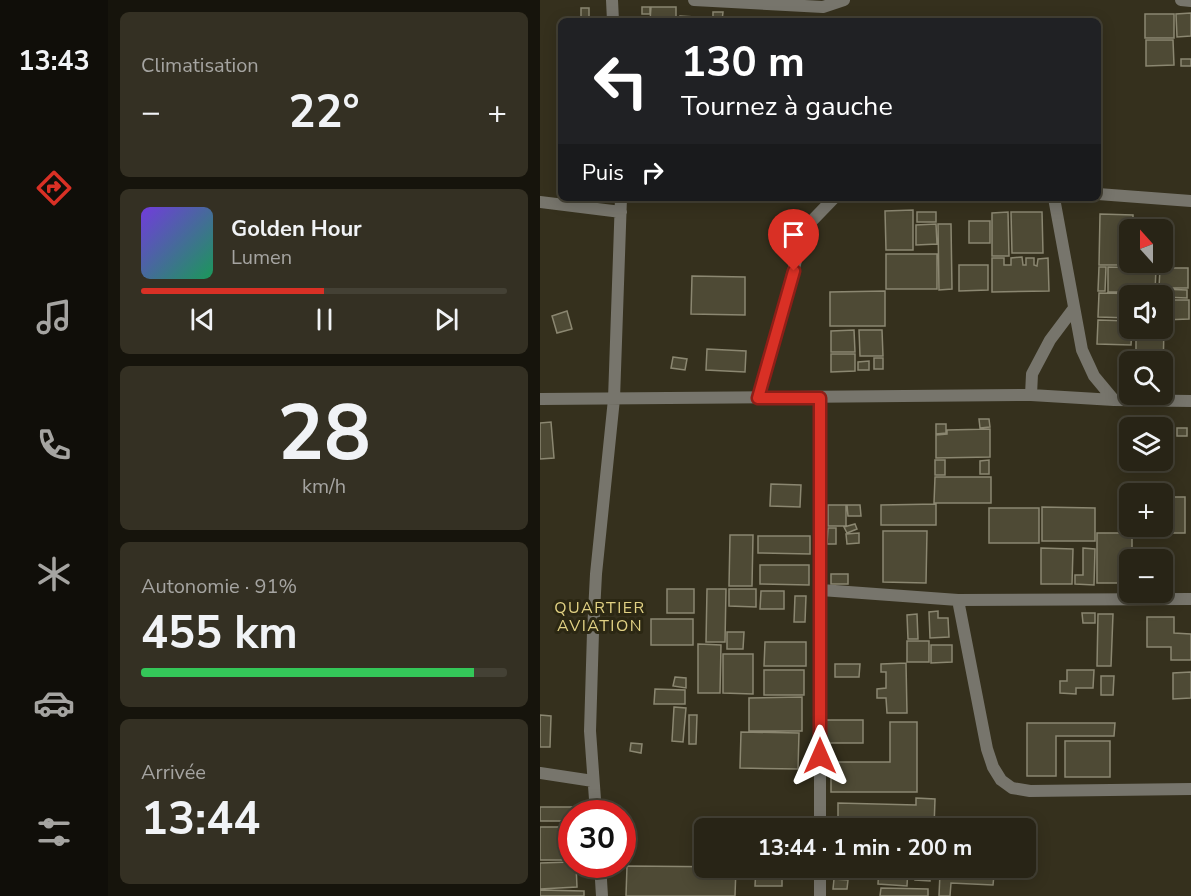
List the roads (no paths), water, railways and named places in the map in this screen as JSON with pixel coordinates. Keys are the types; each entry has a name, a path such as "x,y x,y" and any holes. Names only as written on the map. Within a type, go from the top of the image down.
{"street":[{"path":"612,0 613,18"},
{"path":"694,0 824,7 844,0"},
{"path":"1181,0 1191,1"},
{"path":"1101,194 1191,201"},
{"path":"595,800 590,731 596,586 614,399 621,201"},
{"path":"758,398 805,228 831,201"},
{"path":"1055,201 1082,350 1094,376 1114,400"},
{"path":"540,202 621,212"},
{"path":"1031,396 1032,374 1050,340 1074,308"},
{"path":"540,399 1031,396 1191,401"},
{"path":"820,398 820,818"},
{"path":"821,590 958,600 1191,599"},
{"path":"958,600 987,749 1000,780 1012,788 1030,791 1191,789"},
{"path":"540,773 593,781"},
{"path":"601,878 602,896"},
{"path":"820,878 820,896"}],"district":[{"name":"QUARTIER AVIATION","path":"600,616"}]}
